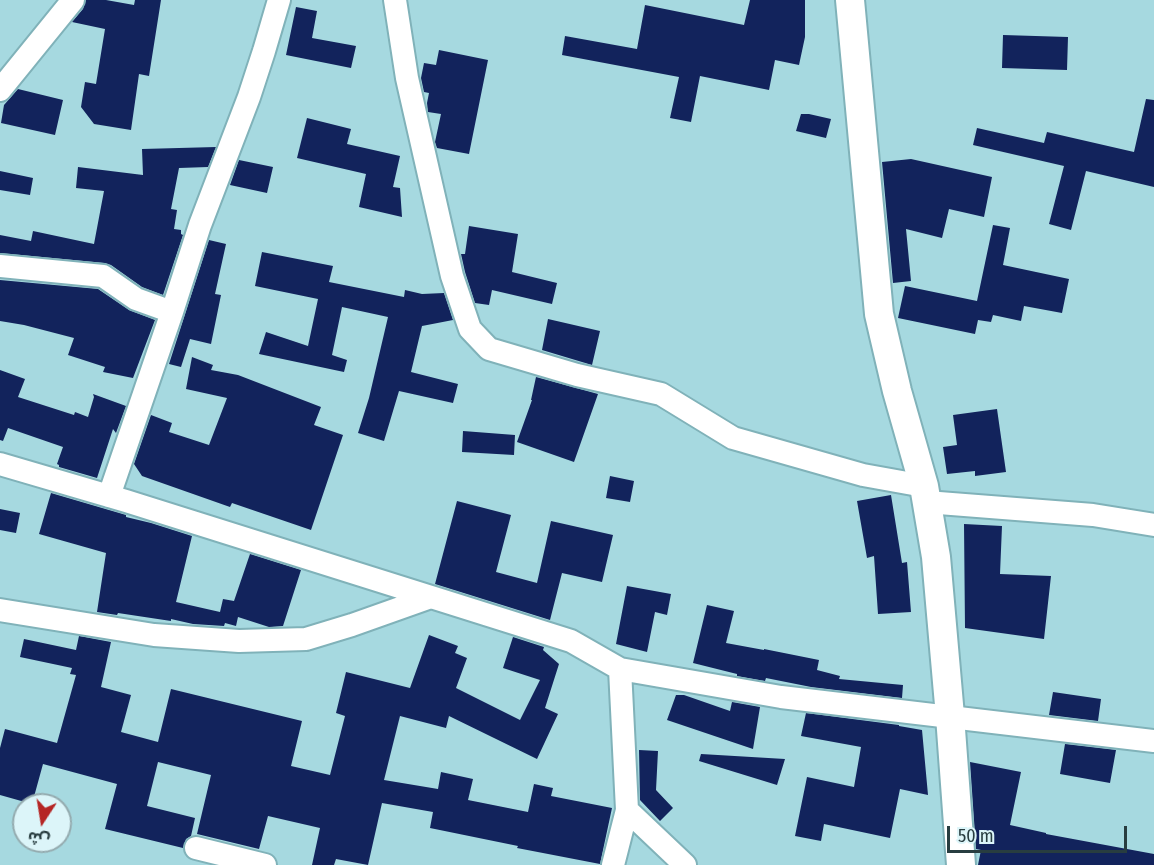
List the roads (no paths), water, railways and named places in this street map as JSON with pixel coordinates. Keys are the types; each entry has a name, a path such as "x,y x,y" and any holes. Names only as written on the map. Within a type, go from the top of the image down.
{"street":[{"path":"0,90 73,0"},
{"path":"109,496 200,225 249,98 279,0"},
{"path":"395,0 407,78 452,276 470,329 489,350 577,375 661,394 733,438 925,494 1154,525"},
{"path":"850,0 879,314 925,494 936,557 961,865"},
{"path":"0,266 103,276 136,299 172,312"},
{"path":"0,464 571,641 620,669 781,697 1154,741"},
{"path":"0,610 154,635 239,641 306,639 431,597"},
{"path":"613,865 627,810 620,669"},
{"path":"627,810 685,865"},
{"path":"196,848 265,865"}]}
